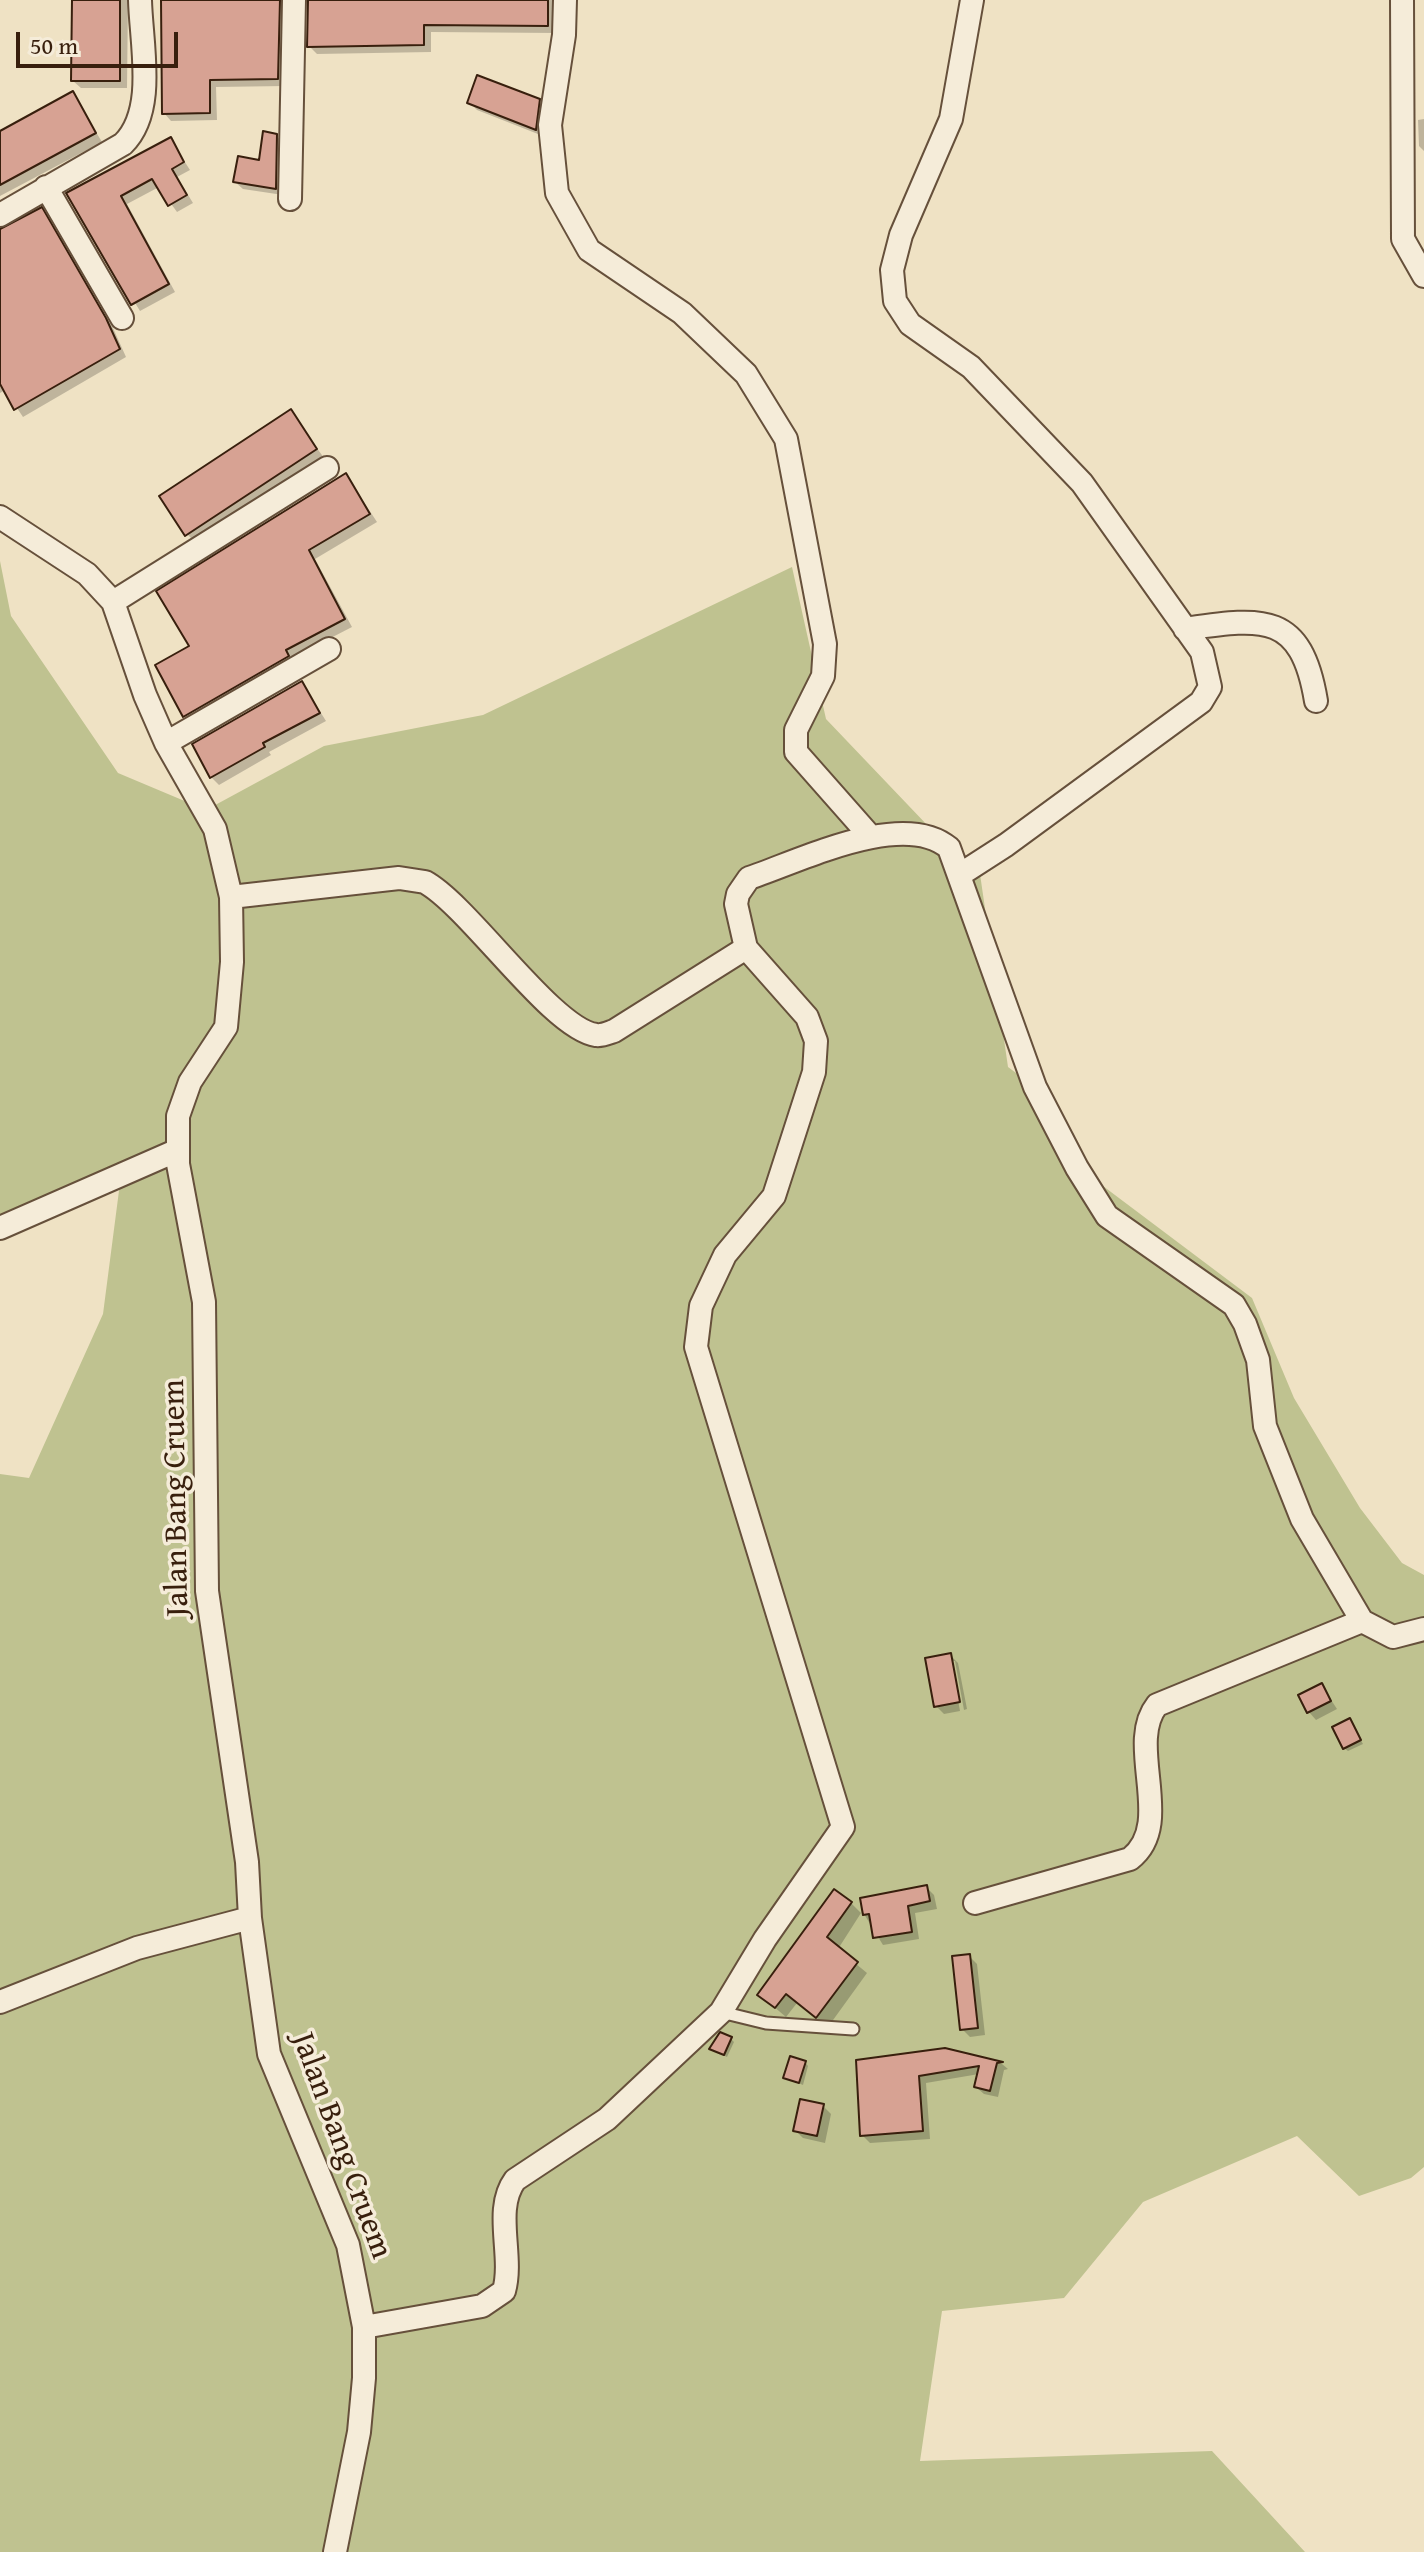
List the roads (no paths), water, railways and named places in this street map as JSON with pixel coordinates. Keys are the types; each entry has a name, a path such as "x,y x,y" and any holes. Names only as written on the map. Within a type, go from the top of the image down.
{"street":[{"path":"0,215 123,144 134,133 143,102 140,0"},
{"path":"290,199 294,0"},
{"path":"565,0 564,35 550,125 557,193 589,250 682,313 746,374 786,439 825,644 823,676 796,730 796,752 871,837"},
{"path":"961,874 1006,845 1201,702 1210,687 1209,671 1202,652 1082,483 971,367 910,324 895,301 892,270 901,235 951,119 972,0"},
{"path":"1402,0 1403,239 1424,276"},
{"path":"46,187 122,318"},
{"path":"113,602 327,468"},
{"name":"Jalan Bang Cruem","path":"0,517 87,574 113,602 145,695 166,743 215,829 231,897 232,962 226,1027 190,1082 178,1116 178,1150 204,1302 207,1591 247,1862 250,1918 269,2054 348,2245 364,2327 364,2378 359,2432 335,2552"},
{"path":"1185,629 1229,623 1274,625 1296,643 1310,665 1316,701"},
{"path":"166,743 329,649"},
{"path":"364,2327 482,2306 504,2291 507,2277 506,2192 515,2180 607,2119 721,2012 765,1939 843,1827 696,1347 701,1306 725,1255 774,1196 814,1072 816,1041 807,1017 746,948 736,904 743,884 749,878 871,837 904,833 938,838 949,848 961,874 1035,1087 1077,1168 1107,1216 1234,1305 1245,1324 1258,1360 1265,1426 1302,1519 1362,1621 1393,1637 1424,1629"},
{"path":"231,897 409,879 431,885 550,1003 577,1026 597,1035 614,1031 746,948"},
{"path":"0,1228 178,1150"},
{"path":"975,1903 1130,1859 1144,1849 1150,1828 1147,1740 1150,1714 1157,1705 1362,1621"},
{"path":"0,2002 137,1948 250,1918"}],"lane":[{"path":"721,2012 766,2023 853,2029"}]}
